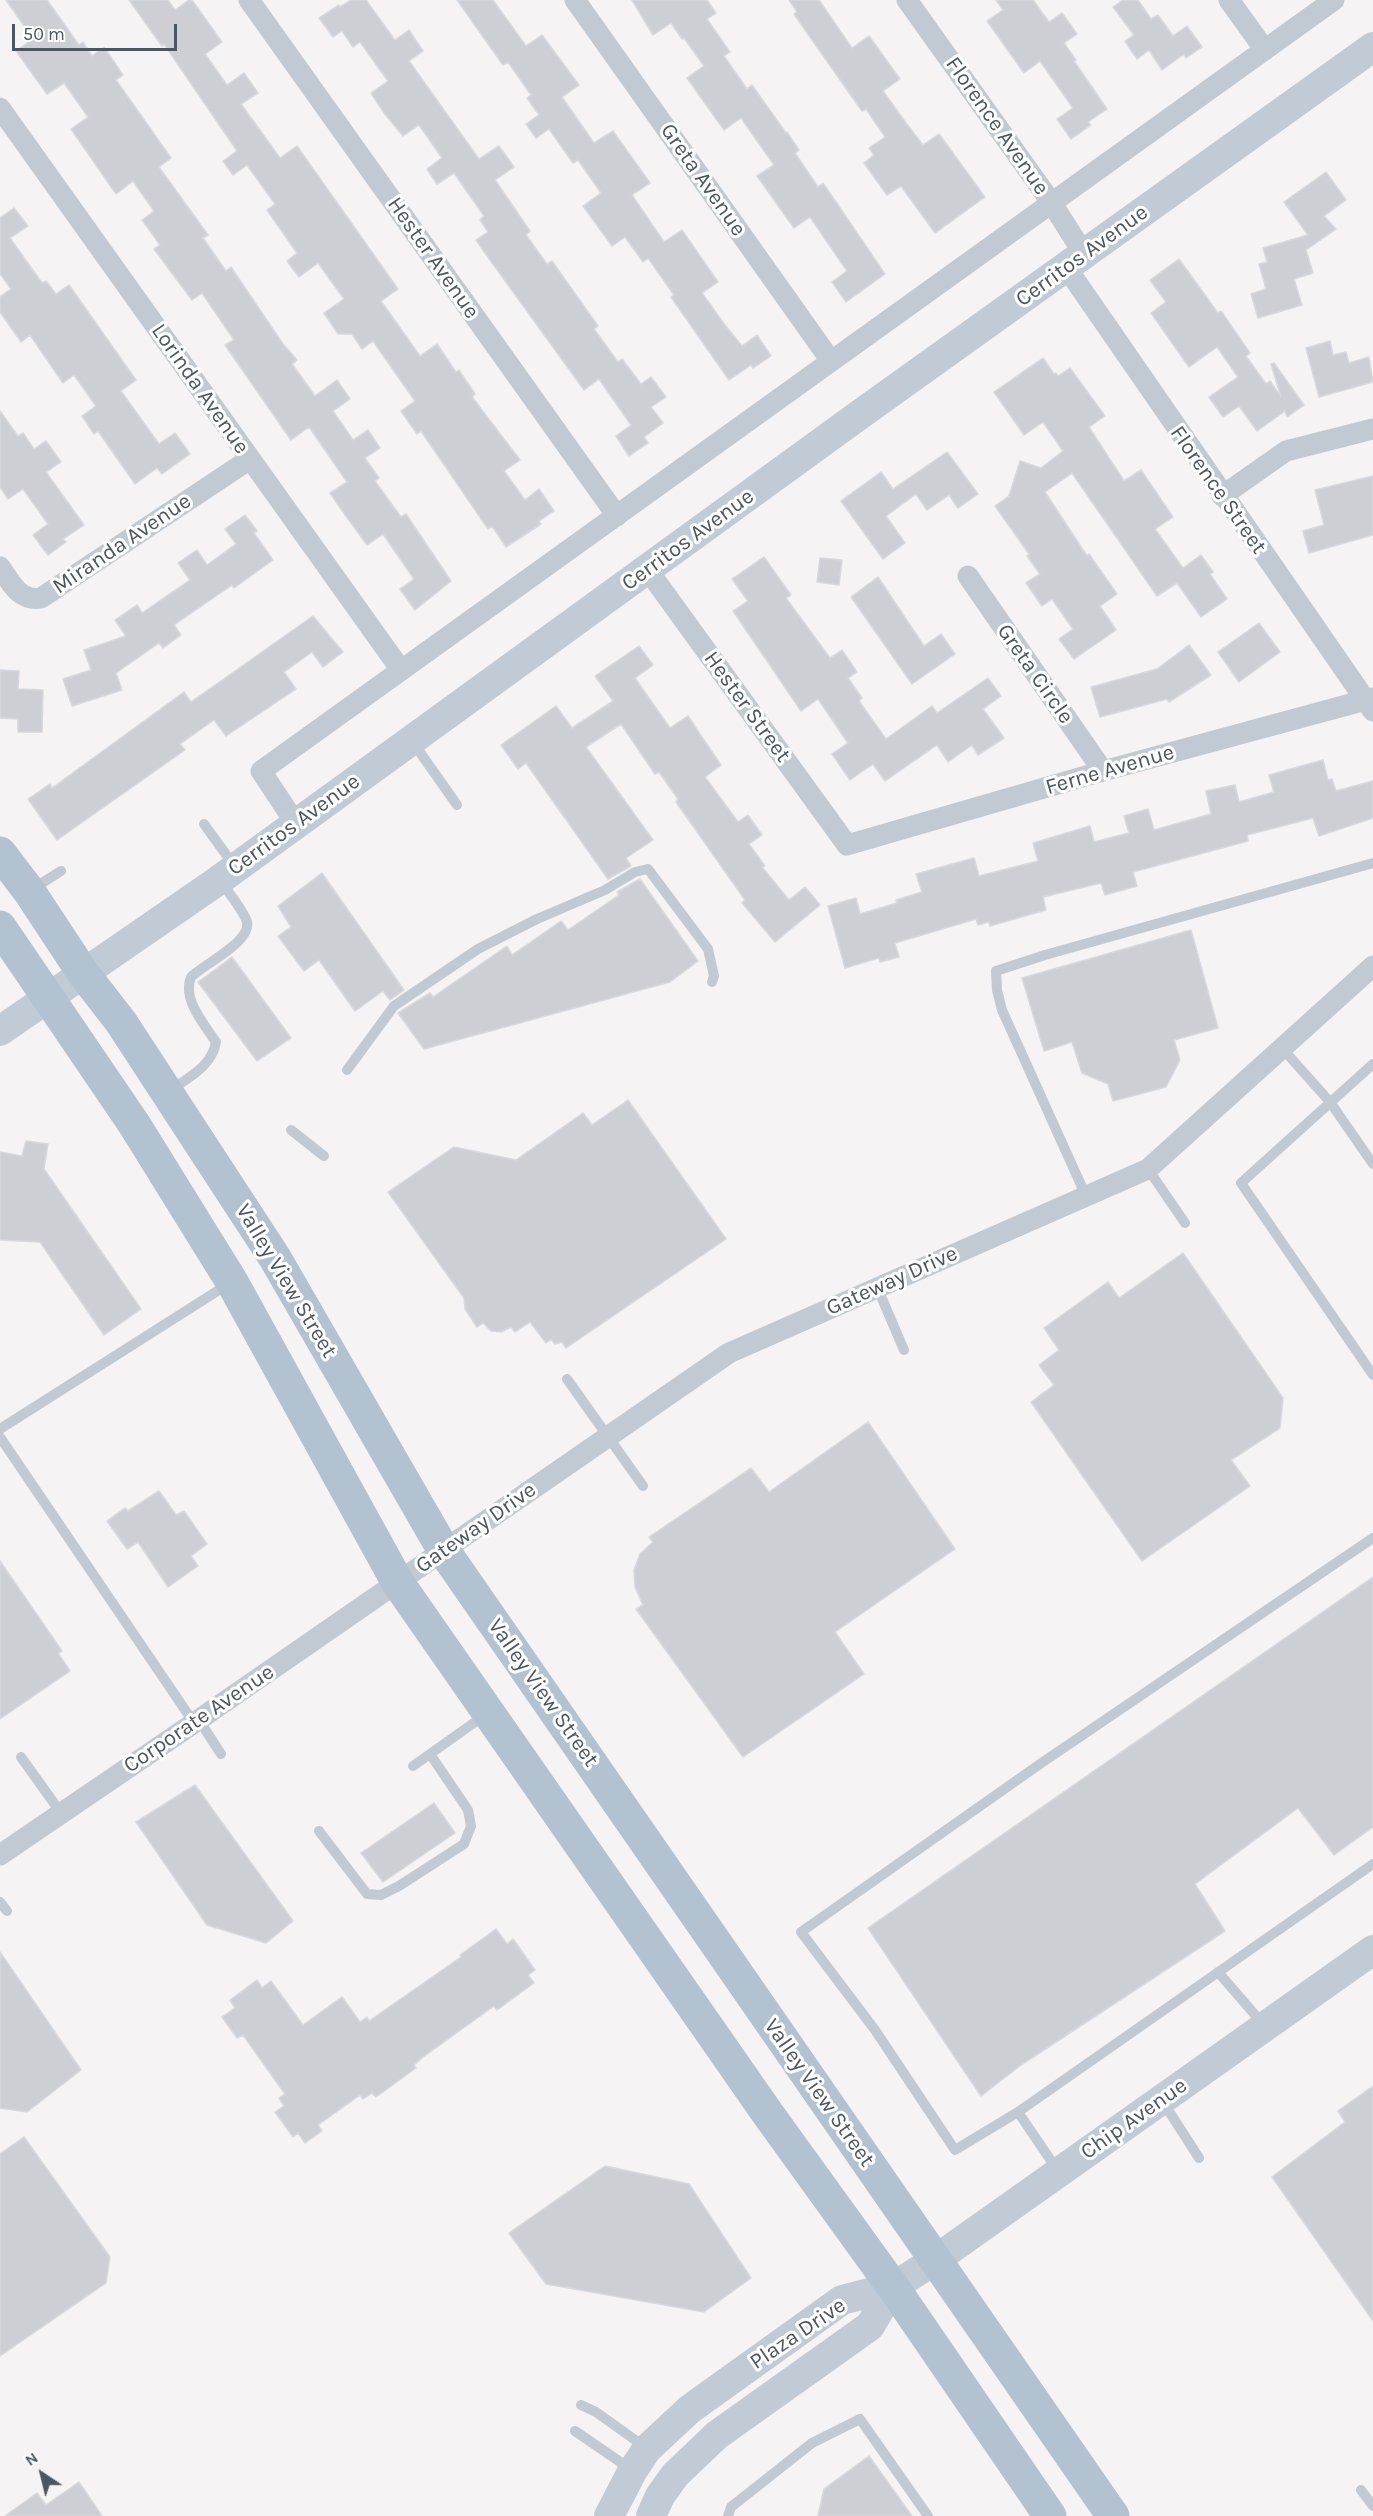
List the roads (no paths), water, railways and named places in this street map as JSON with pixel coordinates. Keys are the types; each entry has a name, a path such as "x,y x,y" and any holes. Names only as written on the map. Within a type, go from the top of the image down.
{"main road":[{"name":"Cerritos Avenue","path":"0,1031 296,824 1373,47"},
{"name":"Valley View Street","path":"0,853 29,891 83,973 121,1022 274,1258 444,1551 1113,2516"},
{"path":"0,927 134,1124 231,1282 398,1583 762,2104 893,2286 1050,2516"},
{"name":"Chip Avenue","path":"893,2286 934,2260 1373,1950"},
{"name":"Plaza Drive","path":"609,2516 640,2460 690,2409 842,2300 893,2286"},
{"name":"Plaza Drive","path":"651,2516 660,2496 675,2475 717,2435 870,2326 893,2286"}],"street":[{"name":"Hester Avenue","path":"249,0 617,516"},
{"name":"Greta Avenue","path":"575,0 831,360"},
{"name":"Florence Avenue","path":"907,0 1051,202 1075,261"},
{"path":"1229,0 1265,50"},
{"path":"296,824 261,771 1334,0"},
{"name":"Lorinda Avenue","path":"0,108 401,670"},
{"name":"Florence Street","path":"1075,261 1222,496 1371,703"},
{"path":"1222,496 1286,451 1373,429"},
{"name":"Miranda Avenue","path":"0,567 22,596 32,600 41,598 250,459"},
{"name":"Hester Street","path":"648,569 847,845"},
{"name":"Greta Circle","path":"968,576 1103,771"},
{"name":"Ferne Avenue","path":"847,845 1103,771 1371,703"},
{"name":"Gateway Drive","path":"398,1583 729,1353 1148,1169 1373,966"},
{"name":"Corporate Avenue","path":"0,1855 398,1583"}],"lane":[{"path":"412,740 458,805"},
{"path":"167,1093 205,1065 214,1052 216,1042 190,998 188,983 191,976 243,939 248,929 247,920 204,824"},
{"path":"1086,1196 1002,1010 996,971 1373,863"},
{"path":"347,1070 394,1006 478,949 537,919 605,890 635,872 648,869 708,949 714,976 712,982"},
{"path":"29,891 61,871"},
{"path":"1282,1048 1330,1102 1373,1164"},
{"path":"1373,1064 1241,1183 1373,1376"},
{"path":"291,1130 324,1156"},
{"path":"1148,1169 1185,1223"},
{"path":"0,1429 231,1282"},
{"path":"877,1287 904,1350"},
{"path":"567,1378 643,1486"},
{"path":"0,1437 221,1754"},
{"path":"1373,1538 1050,1757 801,1932 875,2030 955,2150 1018,2112 1373,1864"},
{"path":"413,1766 488,1713"},
{"path":"319,1831 367,1894 381,1895 399,1886 464,1844 471,1826 468,1810 430,1754"},
{"path":"21,1757 61,1813"},
{"path":"0,1902 7,1911"},
{"path":"1218,1972 1265,2026"},
{"path":"1162,2100 1199,2158"},
{"path":"1018,2112 1059,2172"},
{"path":"581,2405 588,2407 640,2460"},
{"path":"728,2516 731,2507 812,2443 860,2419 928,2516"},
{"path":"575,2431 640,2460"},
{"path":"1361,2490 1373,2506"}]}
